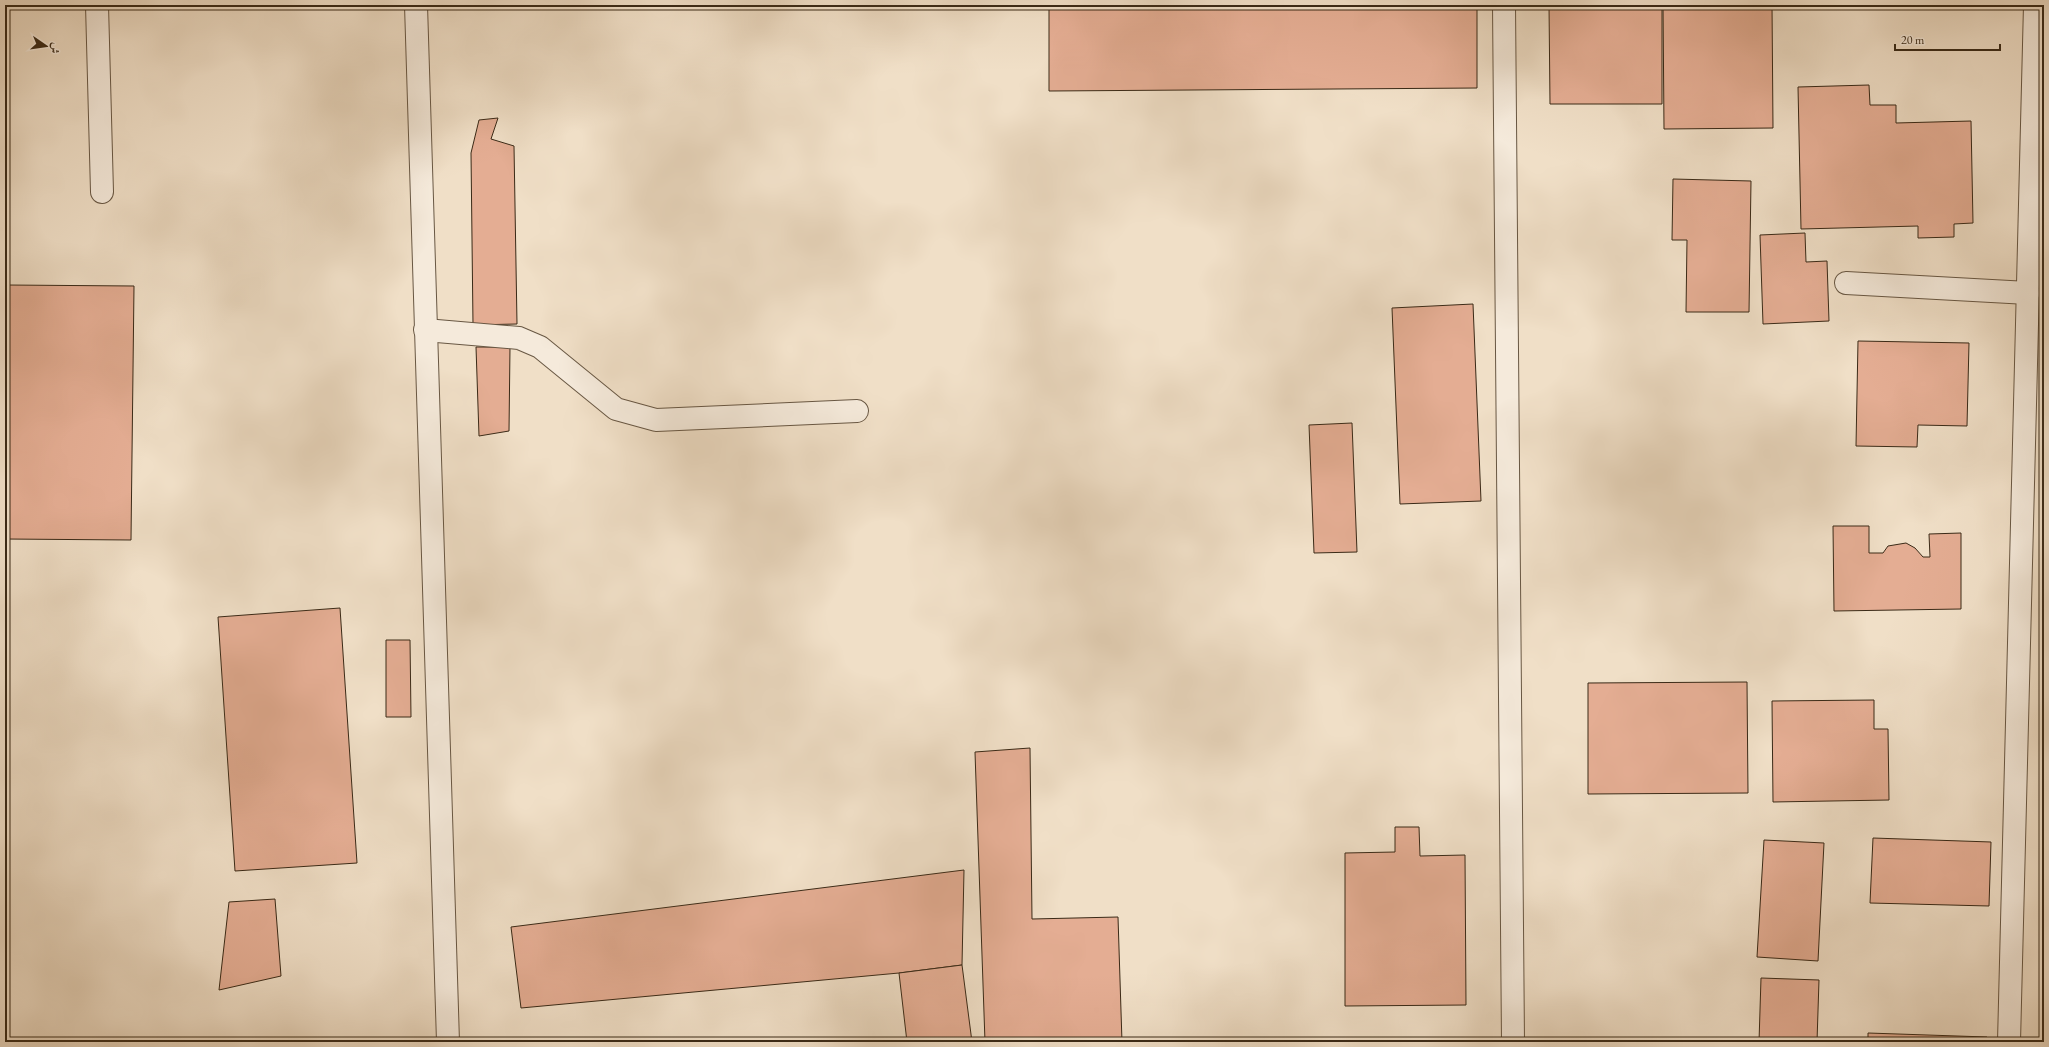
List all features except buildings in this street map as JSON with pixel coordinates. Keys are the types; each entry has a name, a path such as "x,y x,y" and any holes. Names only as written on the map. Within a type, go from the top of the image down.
{"street":[{"path":"97,5 102,192"},
{"path":"416,5 448,1042"},
{"path":"1504,5 1514,1042"},
{"path":"2009,1042 2035,5"},
{"path":"1846,283 2028,293"},
{"path":"425,330 519,338 540,347 616,409 656,420 857,411"}]}
